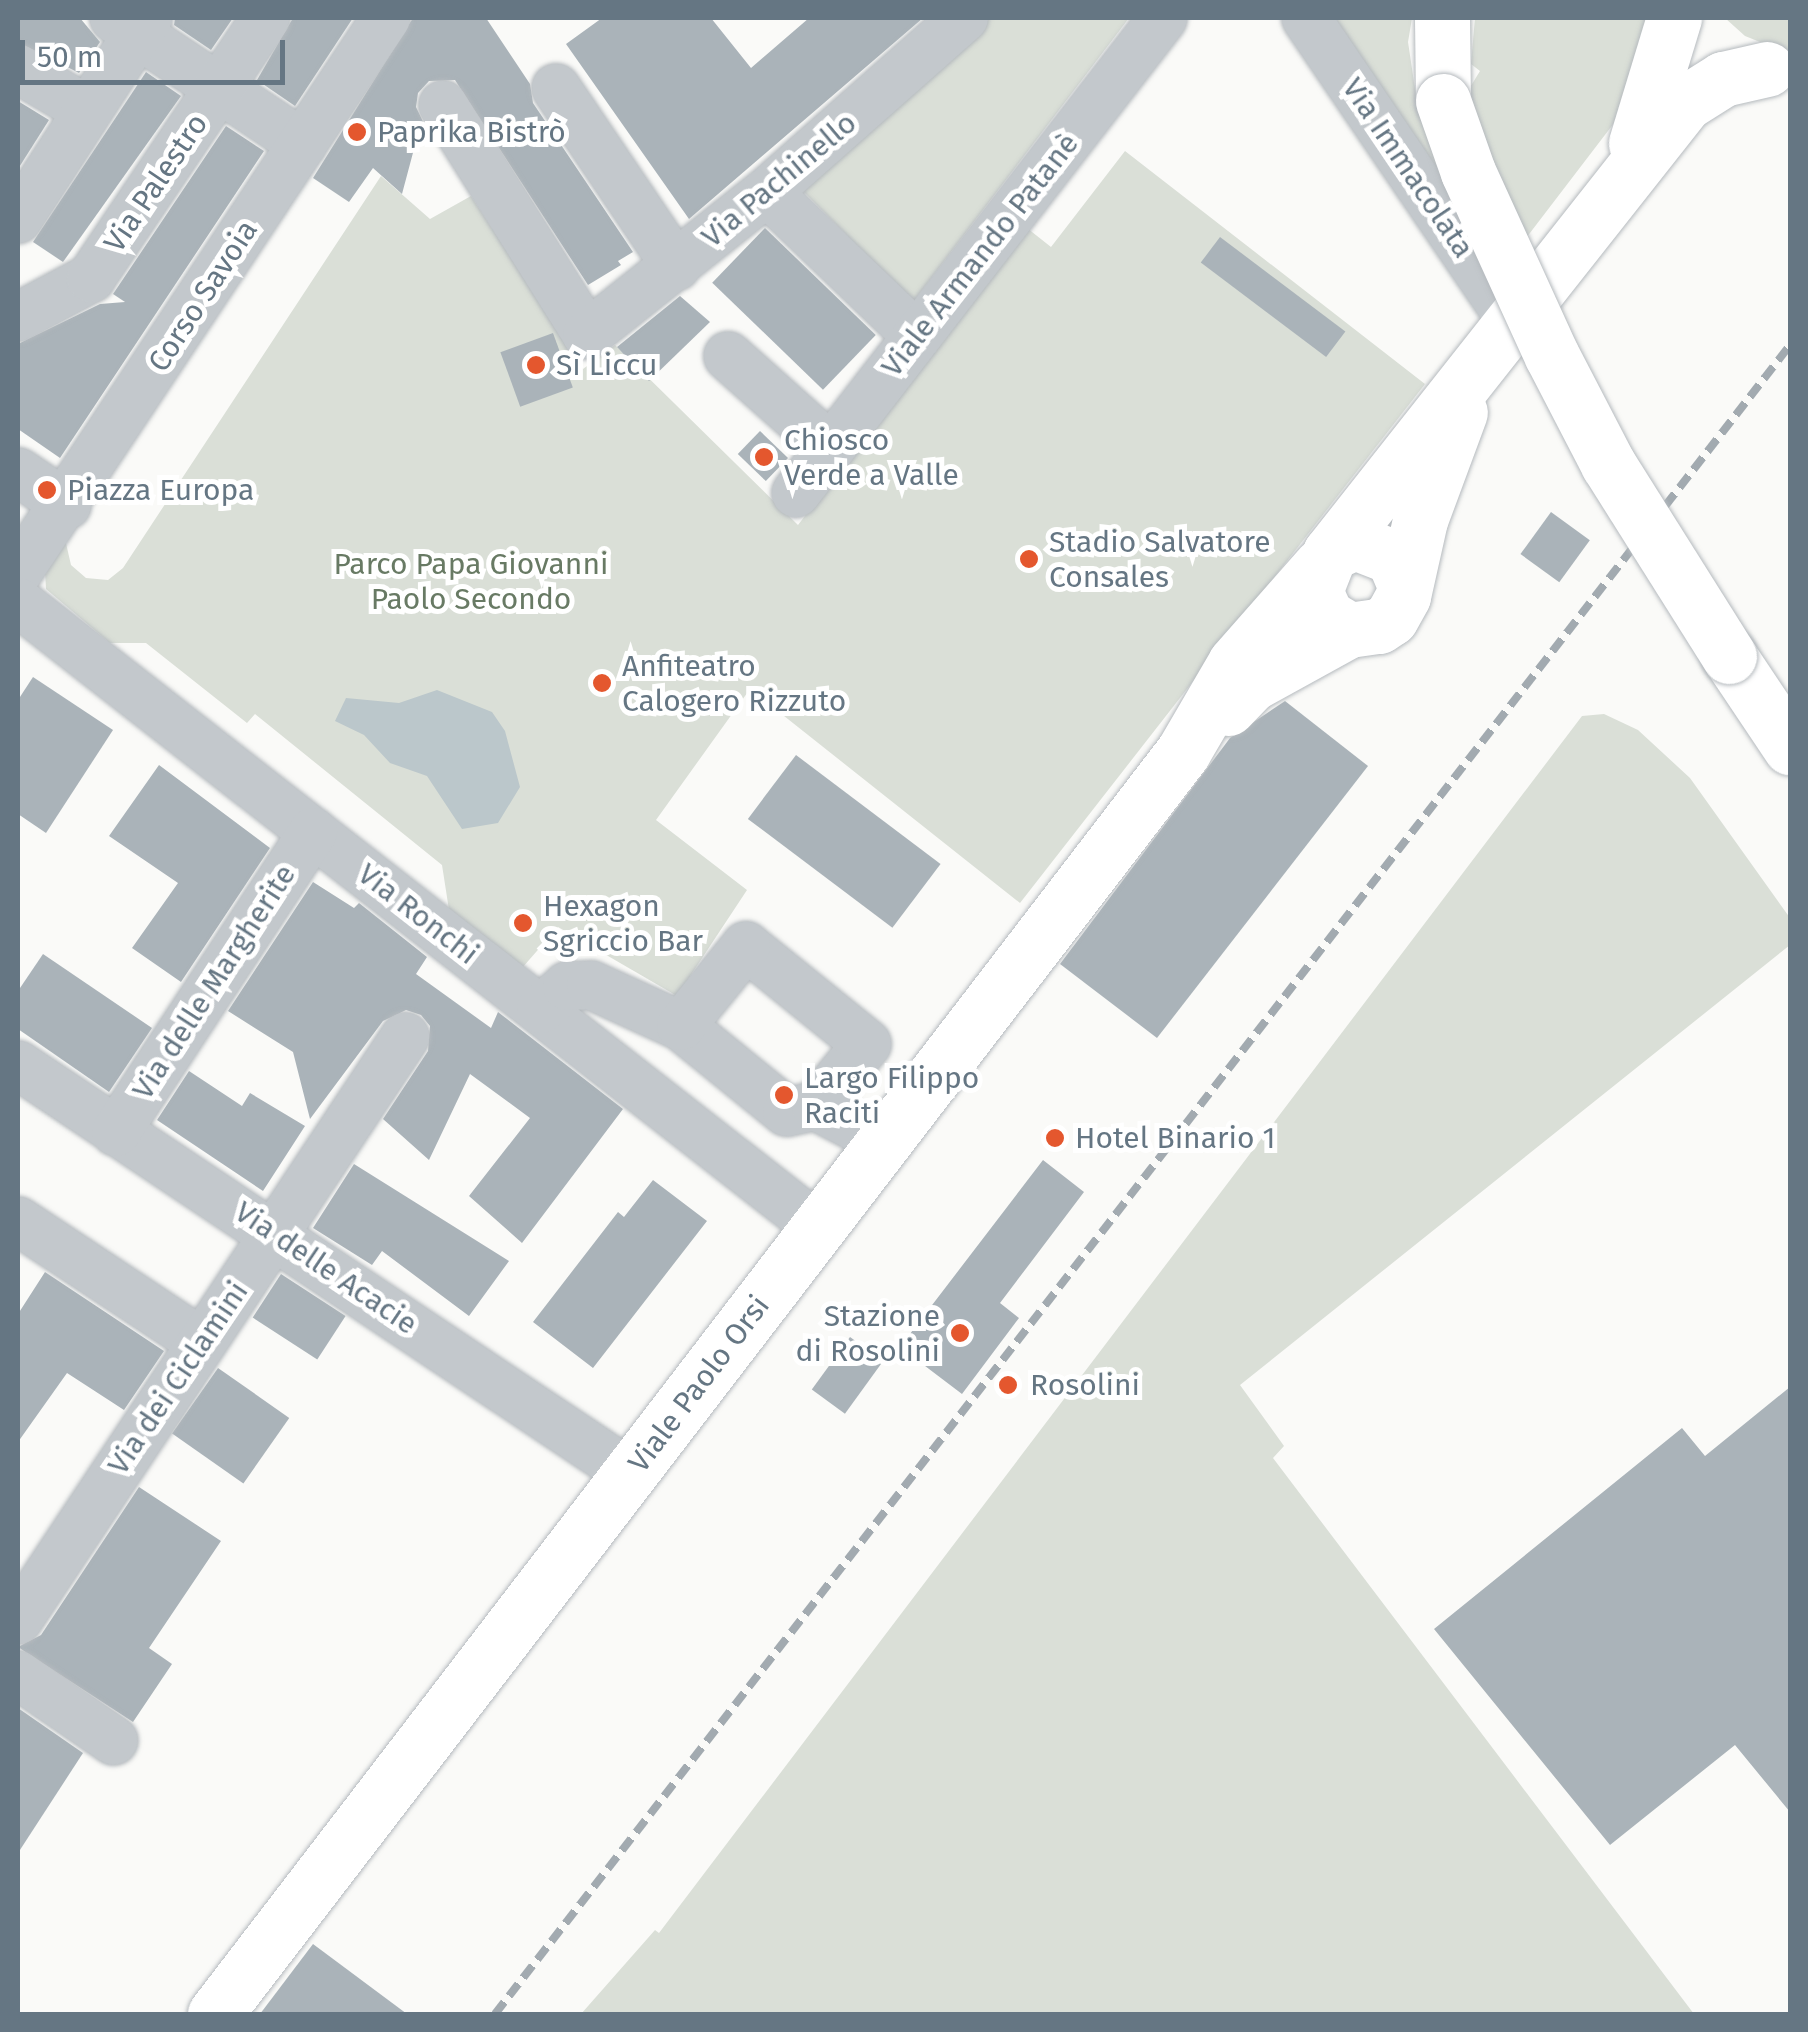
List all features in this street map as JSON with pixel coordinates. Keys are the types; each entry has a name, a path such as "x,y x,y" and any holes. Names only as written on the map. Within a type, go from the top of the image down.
{"main road":[{"path":"1442,18 1443,101 1468,172 1552,356 1608,464 1790,746"},
{"path":"1625,171 1656,94 1674,18"},
{"path":"1697,18 1726,48 1779,72"},
{"path":"1182,752 1235,663 1325,559 1625,171 1685,103 1723,79 1779,72"},
{"path":"1182,752 1251,684 1349,630 1379,626 1391,618 1420,520 1495,338"},
{"path":"1325,559 1355,542 1382,548 1404,583"},
{"path":"1325,559 1318,604 1349,630"},
{"name":"Viale Paolo Orsi","path":"215,2014 1182,752"}],"street":[{"name":"Via Palestro","path":"18,318 91,278 266,18"},
{"name":"Corso Savoia","path":"18,572 67,504 386,18"},
{"name":"Via Pachinello","path":"443,105 587,335 767,192 964,18"},
{"name":"Viale Armando Patanè","path":"796,493 1164,18"},
{"name":"Via Immacolata","path":"1306,18 1495,338"},
{"path":"25,193 88,110 133,23 303,144"},
{"path":"18,69 88,110"},
{"path":"556,88 676,266"},
{"path":"767,192 917,336"},
{"path":"728,356 830,448"},
{"path":"18,472 67,504"},
{"name":"Via Ronchi","path":"18,602 818,1226"},
{"name":"Via delle Margherite","path":"116,1132 313,832"},
{"path":"541,1008 567,986 591,985 681,1026 787,1112 816,1106 867,1044 746,946 681,1026"},
{"name":"Via dei Ciclamini","path":"18,1620 199,1341 279,1234 405,1037"},
{"name":"Via delle Acacie","path":"18,1065 279,1234 631,1474"},
{"path":"816,1106 882,1140"},
{"path":"18,1221 199,1341"},
{"path":"18,1674 114,1740"}],"green space":[{"path":"986,18 1129,18 913,302 802,190"},
{"path":"1332,18 1412,18 1408,42 1418,109 1466,94 1480,71 1471,64 1475,18 1647,18 1624,110 1497,276"},
{"path":"1725,18 1790,18 1790,54 1745,36"},
{"name":"Parco Papa Giovanni Paolo Secondo","path":"1125,151 1425,384 1020,903 750,689 656,820 747,890 677,996 558,927 522,968 449,910 442,865 255,714 247,723 146,643 110,643 46,589 45,571 65,539 71,565 86,578 108,580 123,568 381,176 430,219 471,196 583,369 615,345 798,525 1027,228 1051,247"},
{"path":"1604,714 1638,730 1690,778 1790,918 1790,945 1240,1385 1284,1446 1273,1458 1694,2014 581,2014 655,1930 659,1933 1582,716"}],"shaded area":[{"path":"437,690 492,712 505,731 520,787 498,823 462,829 427,776 390,763 364,735 335,721 346,698 399,703"}],"building":[{"path":"18,18 80,18 100,42 79,73 18,42"},
{"path":"175,18 233,18 211,50 174,25"},
{"path":"293,18 353,18 295,106 257,80"},
{"path":"413,18 486,18 530,84 533,103 633,252 618,261 621,265 588,285 455,80 429,81 418,93 416,107 428,132 414,149 402,194 373,168 349,202 313,178"},
{"path":"602,18 711,18 751,68 809,18 923,18 689,219 566,44"},
{"path":"146,72 181,96 63,262 33,242"},
{"path":"18,101 49,120 18,169"},
{"path":"226,126 264,151 60,458 18,429 18,344 100,304 125,302 113,294"},
{"path":"765,228 876,335 823,390 712,283"},
{"path":"1220,237 1345,331 1326,357 1201,263"},
{"path":"680,296 710,322 649,381 617,347"},
{"name":"Sì Liccu","path":"553,333 573,388 520,407 500,352"},
{"name":"Chiosco Verde a Valle","path":"760,431 788,458 766,481 738,454"},
{"path":"1551,512 1590,540 1559,582 1520,554"},
{"path":"33,677 113,730 46,833 18,814 18,700"},
{"path":"1285,701 1368,766 1157,1038 1060,964 1230,738"},
{"path":"796,755 941,864 892,928 748,819"},
{"path":"159,765 270,848 181,982 132,948 178,883 109,836"},
{"path":"313,882 354,908 359,903 427,957 416,974 491,1028 498,1012 623,1109 522,1243 469,1196 530,1118 470,1074 429,1160 383,1119 428,1051 430,1026 421,1015 406,1010 383,1021 310,1119 293,1052 228,1011"},
{"path":"43,954 152,1028 109,1092 18,1029 18,991"},
{"path":"189,1071 242,1106 250,1093 305,1126 263,1191 157,1120"},
{"path":"1043,1160 1084,1192 1000,1303 1019,1318 962,1394 900,1347"},
{"path":"354,1164 509,1261 469,1316 382,1251 372,1265 313,1228"},
{"path":"653,1180 707,1221 593,1368 533,1322 618,1212 624,1217"},
{"path":"45,1272 164,1351 124,1410 67,1373 18,1442 18,1314"},
{"path":"281,1274 346,1316 317,1360 253,1318"},
{"path":"850,1337 883,1361 845,1414 812,1390"},
{"path":"218,1368 289,1418 243,1483 172,1434"},
{"path":"1790,1387 1790,1812 1735,1745 1610,1845 1434,1629 1682,1428 1705,1456"},
{"path":"139,1487 221,1541 149,1648 172,1664 133,1722 18,1647 41,1635"},
{"path":"18,1708 83,1753 18,1853"},
{"path":"313,1944 407,2014 260,2014"}],"railway":[{"path":"495,2014 1790,345"}],"place":[{"name":"Paprika Bistrò","path":"357,132"},
{"name":"Sì Liccu","path":"536,365"},
{"name":"Chiosco Verde a Valle","path":"764,457"},
{"name":"Piazza Europa","path":"47,490"},
{"name":"Stadio Salvatore Consales","path":"1029,559"},
{"name":"Anfiteatro Calogero Rizzuto","path":"602,683"},
{"name":"Hexagon Sgriccio Bar","path":"523,923"},
{"name":"Largo Filippo Raciti","path":"784,1095"},
{"name":"Hotel Binario 1","path":"1055,1138"},
{"name":"Stazione di Rosolini","path":"960,1333"},
{"name":"Rosolini","path":"1008,1385"}]}
